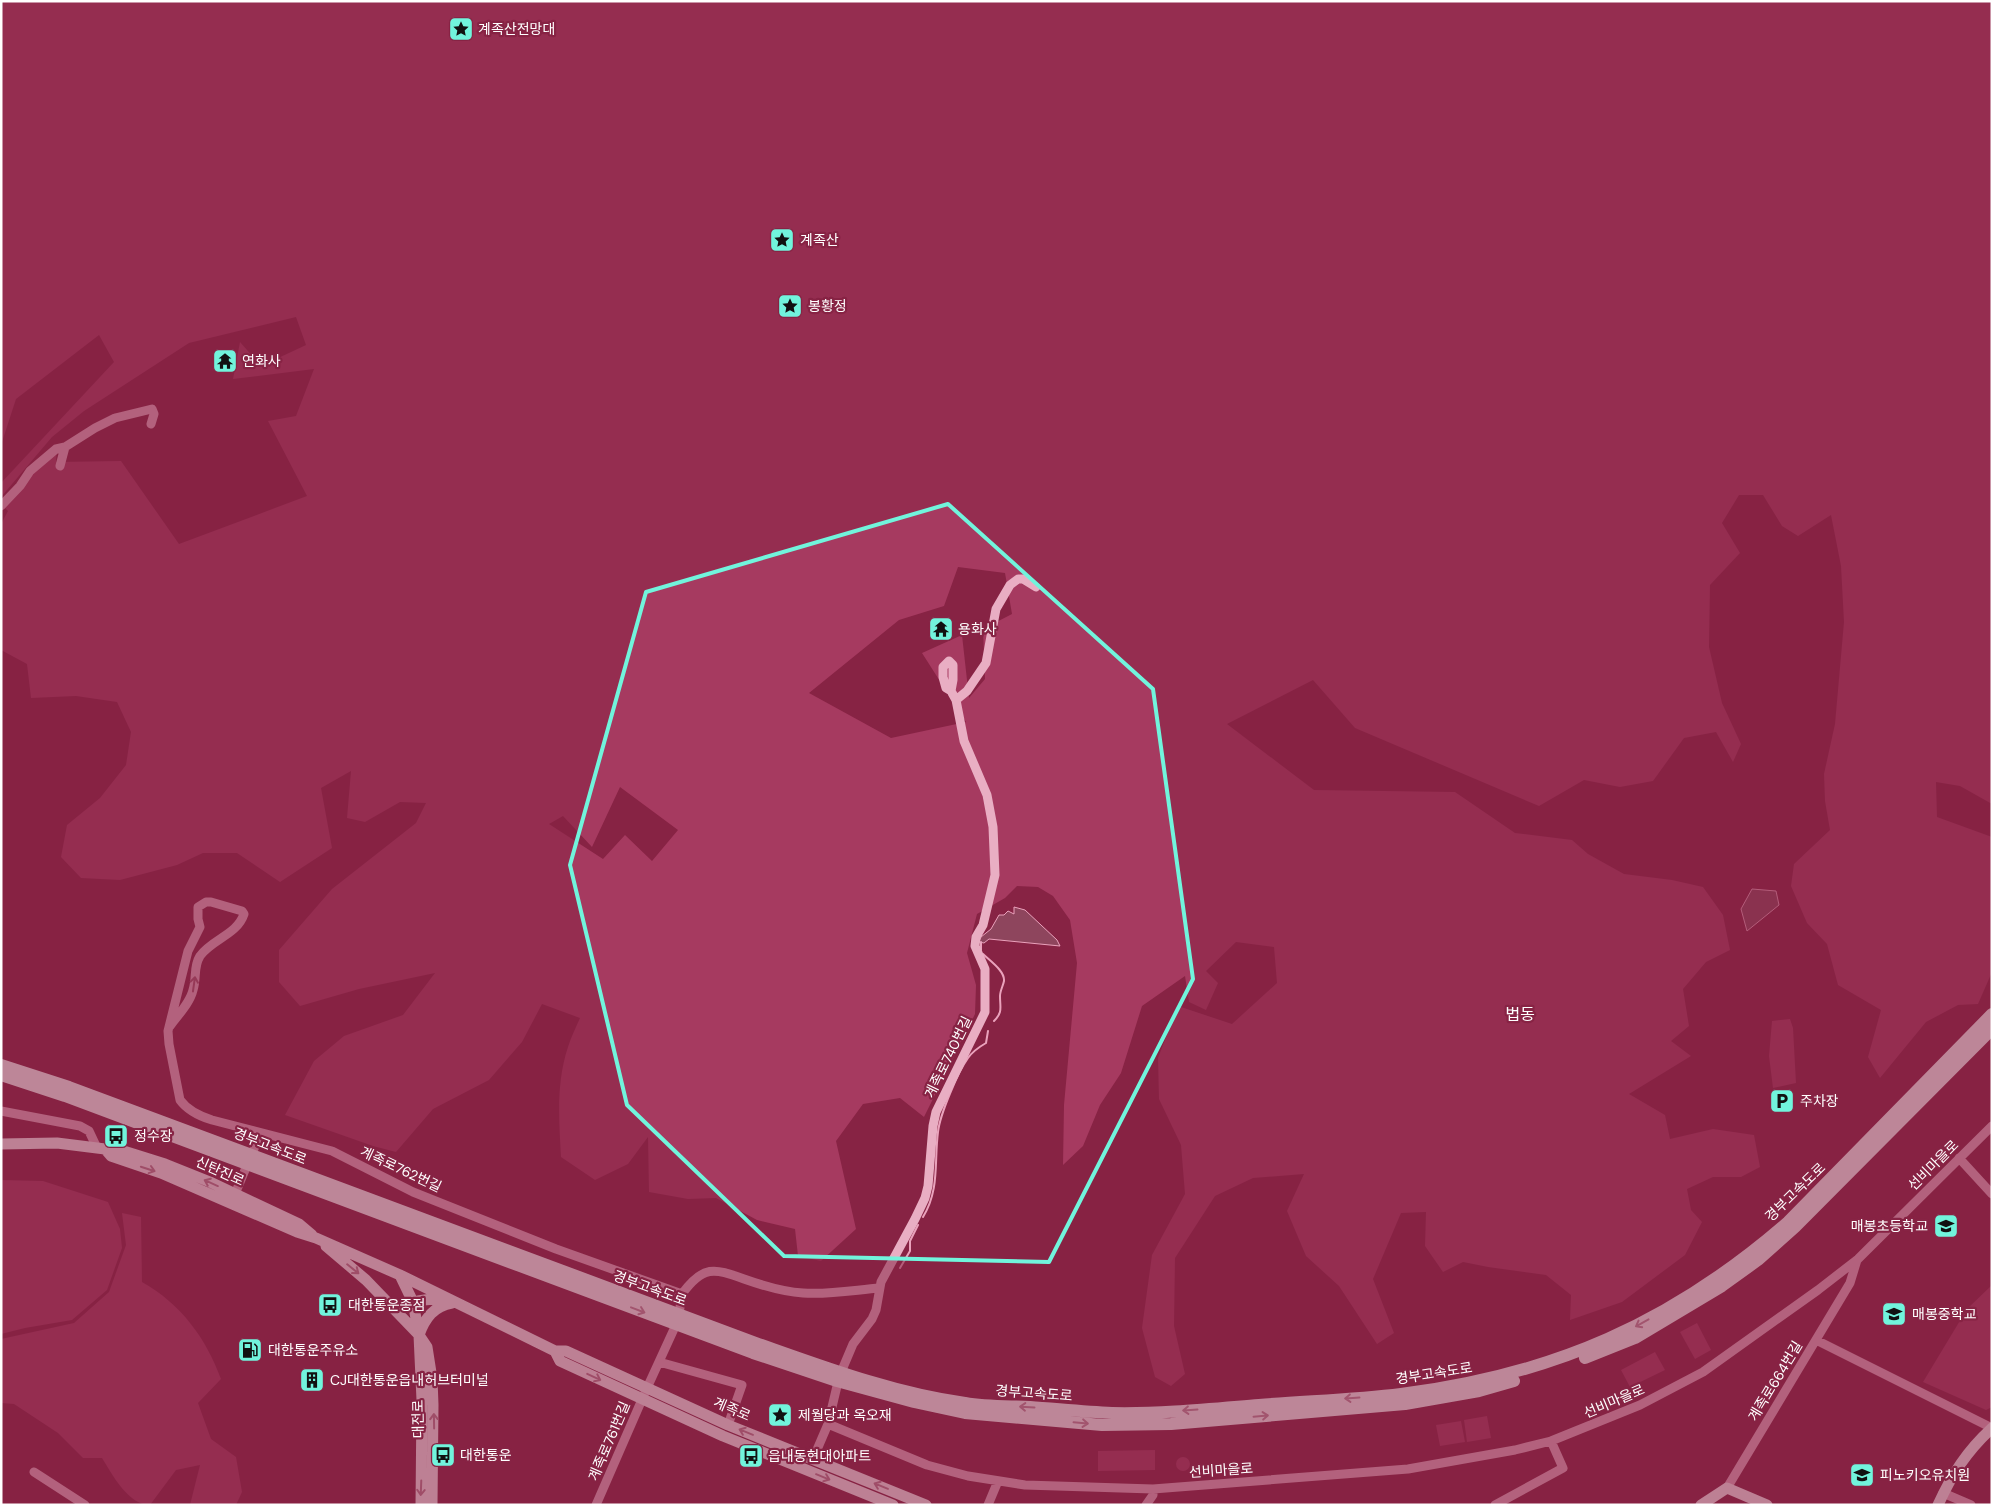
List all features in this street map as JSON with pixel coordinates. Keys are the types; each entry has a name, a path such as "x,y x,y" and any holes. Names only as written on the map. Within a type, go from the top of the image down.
{"highway":[{"name":"경부고속도로","path":"1,1065 69,1087 756,1343 840,1372 966,1404 1113,1413 1160,1412 1400,1394 1476,1382 1520,1372 1574,1354 1629,1330 1714,1280 1776,1231 1992,1014"},
{"name":"경부고속도로","path":"1,1074 74,1099 753,1353 837,1381 914,1402 966,1413 1102,1425 1171,1424 1405,1404 1479,1391 1526,1378 1635,1338 1722,1286 1769,1250 1795,1227 1992,1029"}],"main road":[{"name":"신탄진로","path":"1,1144 57,1143 114,1148 164,1164 235,1194 299,1224 316,1238"},
{"name":"신탄진로","path":"101,1148 111,1156 160,1172 400,1275"},
{"path":"316,1238 366,1280 419,1335 424,1322 434,1310 455,1302"},
{"name":"대전로","path":"400,1275 413,1302 419,1335 422,1400 421,1505"},
{"name":"계족로","path":"400,1275 555,1351 566,1351 728,1425 926,1505"},
{"path":"396,1310 413,1302 431,1298 455,1302"},
{"name":"대전로","path":"419,1335 427,1347 432,1379 434,1432 432,1505"},
{"name":"계족로","path":"555,1351 560,1360 642,1399 723,1436 892,1505"},
{"path":"1938,1505 1964,1456 1992,1428"},
{"path":"1727,1488 1767,1505"},
{"name":"계족로664번길","path":"1701,1505 1727,1488"}],"street":[{"path":"1,506 37,464 56,449 65,447 95,428 126,414 152,409 154,414 151,424"},
{"path":"60,466 65,447"},
{"path":"956,700 967,691 986,663 996,609 1010,585 1018,579 1023,579 1036,587"},
{"name":"계족로740번길","path":"842,1370 854,1344 872,1319 886,1272 916,1219 925,1198 936,1112 985,1012 984,969 975,946 976,937 983,925 995,875 993,827 987,795 964,741 956,700 948,689"},
{"name":"계족로762번길","path":"170,1026 193,991 195,966 200,956 210,946 240,925 244,914 242,911 211,902 206,902 198,907 200,927 188,951 170,1026 169,1044 180,1100 185,1107 202,1117 332,1151 413,1192 556,1249 682,1294"},
{"path":"1,1110 80,1126 92,1135 101,1148"},
{"name":"선비마을로","path":"828,1424 927,1465 968,1476 1025,1485 1153,1489 1408,1468 1515,1450 1552,1441 1640,1405 1703,1372 1818,1290 1858,1259 1992,1126"},
{"path":"254,1149 259,1133"},
{"path":"1959,1158 1992,1194"},
{"path":"235,1194 245,1170"},
{"name":"계족로664번길","path":"1727,1488 1850,1283 1858,1259"},
{"path":"679,1314 682,1294 691,1281 702,1274 720,1270 803,1293 880,1288"},
{"path":"647,1388 674,1329"},
{"path":"1816,1340 1992,1428"},
{"path":"658,1362 742,1385 728,1425"},
{"path":"813,1458 828,1424 837,1386"},
{"name":"계족로761번길","path":"596,1505 647,1388"},
{"path":"1495,1505 1563,1468 1552,1441"},
{"path":"34,1472 85,1505"},
{"path":"988,1505 998,1481"},
{"path":"1146,1505 1153,1495 1153,1489"},
{"path":"1943,1493 1971,1505"}],"highlighted area":[{"path":"948,504 1153,689 1193,979 1049,1262 784,1256 627,1105 570,865 646,592"}],"shaded area":[{"path":"1,1 1992,1 1992,804 1960,786 1936,782 1937,817 1992,837 1992,972 1978,1004 1958,1005 1926,1022 1880,1078 1868,1057 1881,1010 1838,985 1827,944 1807,923 1791,886 1794,864 1830,830 1825,801 1824,774 1835,724 1844,622 1841,566 1831,515 1798,536 1782,526 1763,495 1739,495 1722,523 1740,553 1710,585 1709,647 1722,703 1741,744 1733,762 1716,732 1684,738 1653,781 1620,787 1584,780 1539,806 1355,728 1313,680 1227,724 1314,790 1455,792 1515,833 1572,840 1588,854 1624,874 1672,880 1703,887 1723,915 1730,950 1706,962 1683,989 1689,1026 1671,1041 1691,1056 1629,1094 1665,1115 1670,1139 1713,1129 1754,1135 1760,1167 1741,1177 1713,1177 1687,1189 1691,1210 1702,1222 1685,1255 1622,1302 1570,1320 1571,1295 1546,1275 1463,1262 1443,1272 1425,1246 1426,1212 1401,1213 1373,1279 1394,1333 1377,1344 1339,1286 1306,1256 1287,1211 1304,1174 1253,1178 1215,1196 1175,1258 1174,1326 1185,1374 1171,1386 1155,1377 1142,1328 1152,1255 1185,1194 1181,1145 1159,1099 1158,1058 1178,1006 1232,1024 1277,983 1274,947 1236,942 1206,971 1218,983 1206,1010 1189,1002 1185,976 1142,1006 1121,1073 1100,1105 1083,1146 1063,1165 1064,1105 1077,963 1070,920 1053,896 1038,887 1017,886 1005,898 977,914 967,953 976,985 975,1014 924,1117 900,1098 863,1104 836,1141 856,1229 821,1261 798,1256 795,1229 757,1220 716,1198 688,1199 649,1192 648,1137 628,1164 595,1180 561,1157 560,1088 569,1043 580,1018 542,1004 522,1042 489,1080 433,1109 396,1152 373,1146 285,1115 314,1061 344,1036 403,1015 435,973 359,989 300,1006 279,982 279,950 332,889 416,823 426,803 400,802 365,822 347,818 351,771 321,788 332,848 280,882 237,853 203,853 177,865 120,880 81,878 61,857 67,825 100,798 126,765 131,732 117,702 76,696 31,698 27,664 1,650 1,524 8,511 3,506 57,444 56,462 121,461 179,544 307,496 268,421 296,416 314,369 233,379 240,342 261,366 306,345 296,317 189,343 84,411 52,437 1,497 1,483 114,362 99,335 16,399 1,445","holes":["958,567 1005,573 1012,614 983,629 985,679 969,698 962,635 922,653 966,722 891,738 809,693 899,620 944,606","620,787 678,830 652,861 625,835 603,859 549,824 563,816 592,847"]},
{"path":"1752,889 1776,891 1779,905 1747,931 1741,909"},
{"path":"1014,907 1025,910 1057,940 1060,946 989,939 984,943 979,942 981,937 991,929 999,915 1004,915 1008,911 1014,914"},
{"path":"1790,1019 1793,1028 1796,1083 1773,1088 1769,1056 1772,1021"},
{"path":"1,1180 43,1181 108,1202 120,1229 122,1248 107,1290 72,1320 1,1334"},
{"path":"122,1213 141,1217 142,1282 169,1301 190,1323 208,1350 221,1379 198,1403 211,1439 236,1457 242,1492 236,1505 190,1505 200,1465 176,1470 150,1505 142,1504 122,1488 102,1458 83,1458 58,1433 14,1404 1,1403 1,1339 74,1323 109,1292 126,1245"},
{"path":"1992,1285 1992,1407 1986,1410 1923,1382 1967,1309"},
{"path":"1697,1323 1711,1350 1695,1359 1680,1332"},
{"path":"1655,1352 1665,1370 1630,1387 1621,1370"},
{"path":"1487,1416 1491,1438 1467,1442 1464,1420"},
{"path":"1461,1421 1465,1442 1440,1446 1436,1425"},
{"path":"1155,1450 1155,1470 1098,1471 1098,1451"},
{"path":"1183,1457 1188,1459 1190,1464 1188,1469 1183,1471 1178,1469 1176,1464 1178,1459"}],"waterway":[{"path":"981,942 981,950"},
{"path":"983,954 996,966 1004,977 1000,994 1000,1012 994,1021"},
{"path":"923,1217 934,1186 939,1124 959,1073 972,1053 986,1043 988,1031"},
{"path":"900,1268 910,1251 910,1241 918,1225"}],"place":[{"name":"계족산전망대","path":"461,29"},
{"name":"계족산","path":"782,240"},
{"name":"봉황정","path":"790,306"},
{"name":"연화사","path":"225,361"},
{"name":"용화사","path":"941,629"},
{"name":"주차장","path":"1782,1101"},
{"name":"정수장","path":"116,1136"},
{"name":"매봉초등학교","path":"1946,1226"},
{"name":"대한통운종점","path":"330,1305"},
{"name":"매봉중학교","path":"1894,1314"},
{"name":"대한통운주유소","path":"250,1350"},
{"name":"CJ대한통운읍내허브터미널","path":"312,1380"},
{"name":"제월당과 옥오재","path":"780,1415"},
{"name":"대한통운","path":"443,1455"},
{"name":"읍내동현대아파트","path":"751,1456"},
{"name":"피노키오유치원","path":"1862,1475"}],"district":[{"name":"법동","path":"1520,1014"}]}
